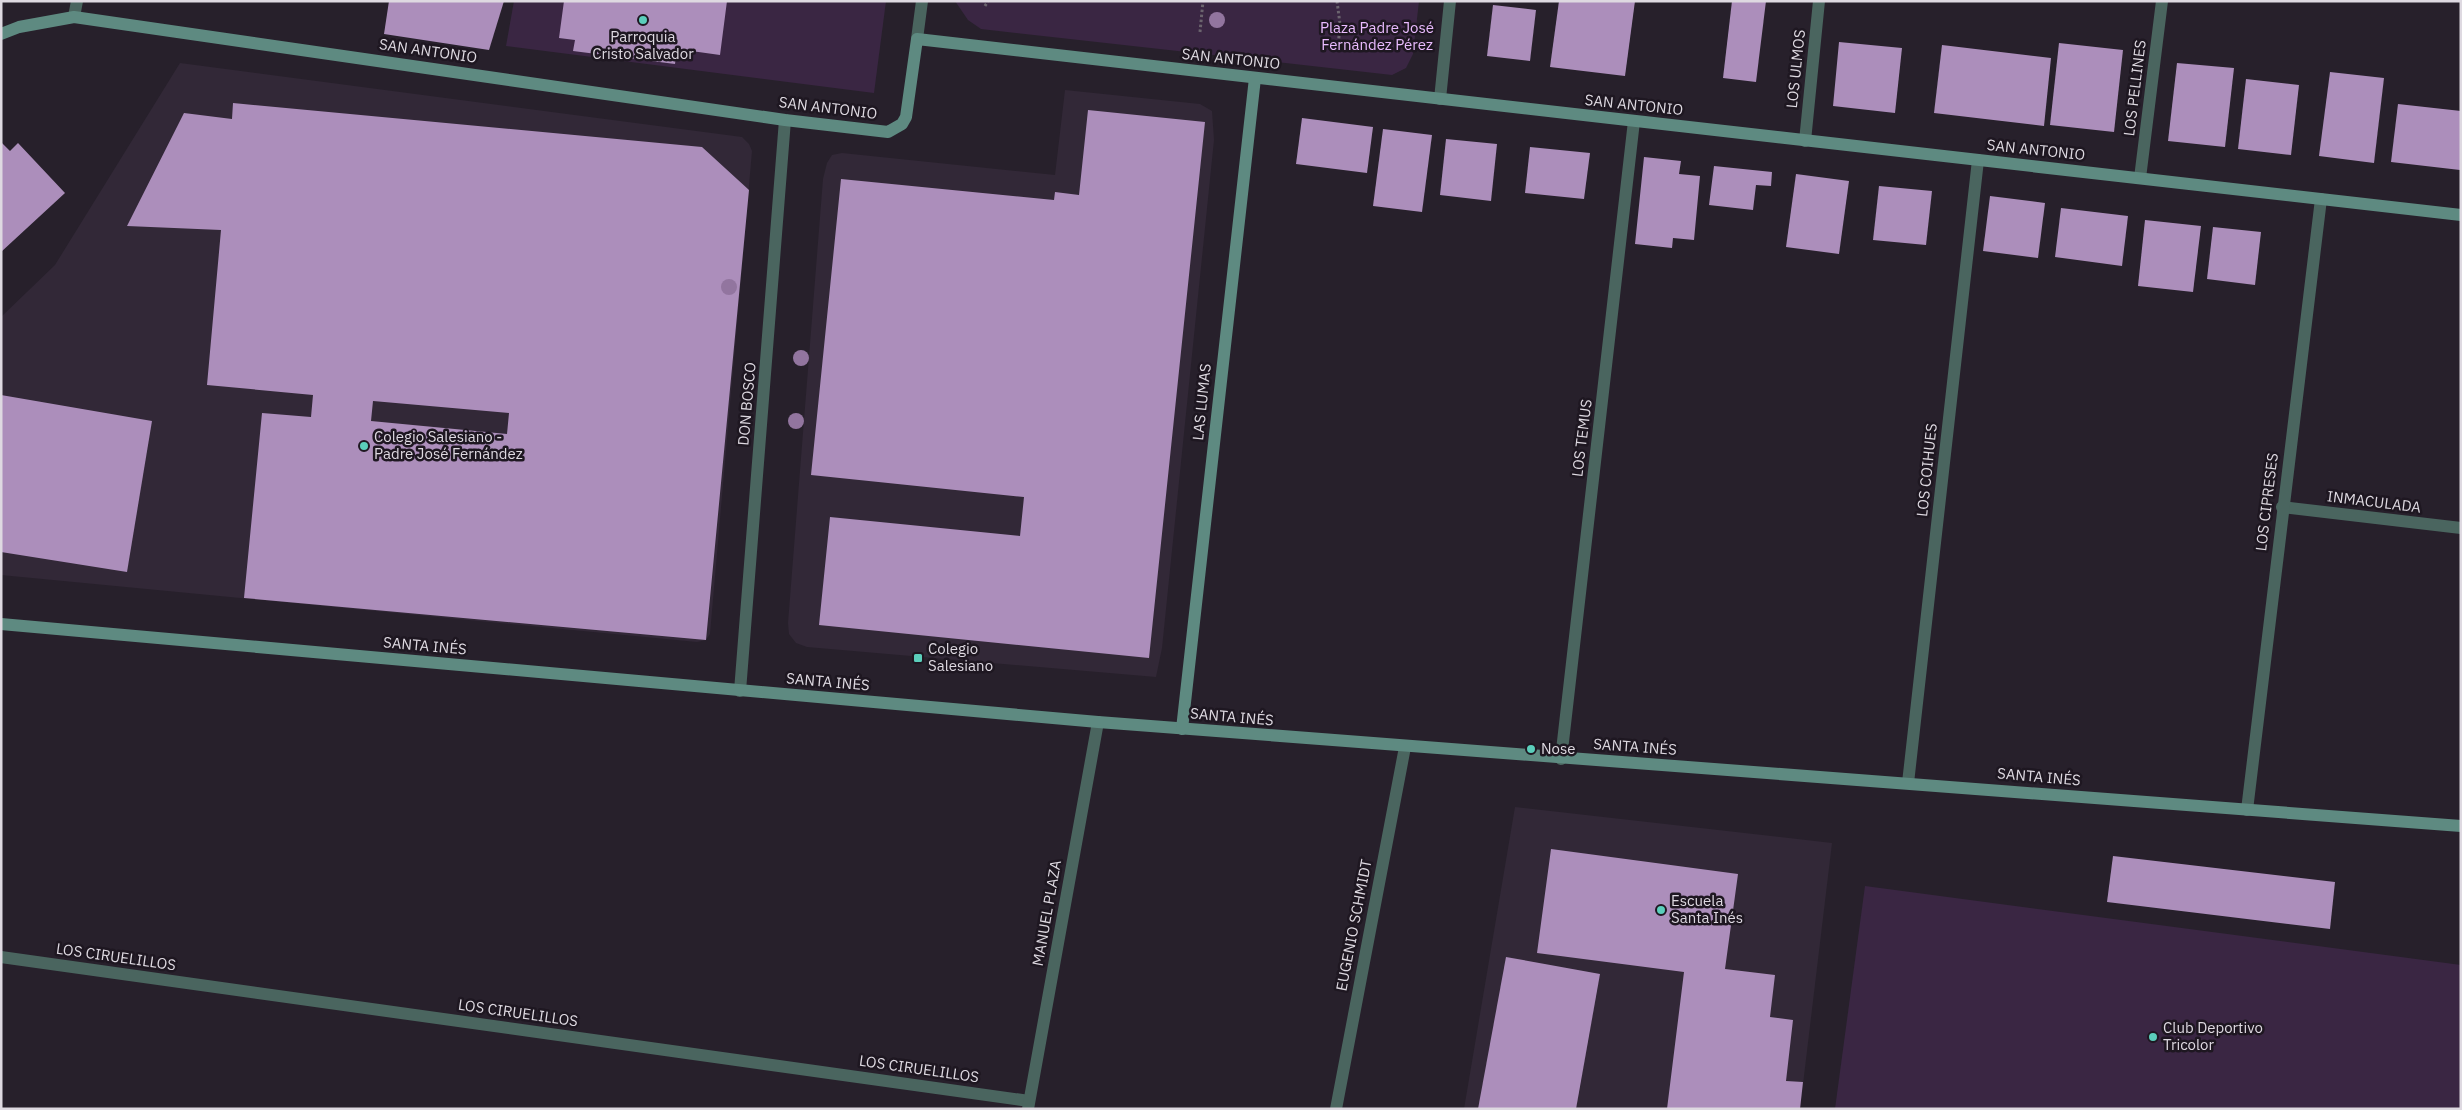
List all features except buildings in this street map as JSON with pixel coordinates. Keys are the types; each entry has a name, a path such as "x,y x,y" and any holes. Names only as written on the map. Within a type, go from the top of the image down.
{"main road":[{"name":"SAN ANTONIO","path":"1,34 19,27 74,17 785,120 888,132 902,124 908,110 917,39 2461,215"},
{"name":"LAS LUMAS","path":"1182,729 1255,78"},
{"name":"SANTA INÉS","path":"1,624 1182,729 2461,826"}],"street":[{"path":"74,17 77,1"},
{"path":"917,39 922,1"},
{"path":"1440,99 1450,1"},
{"name":"LOS ULMOS","path":"1805,140 1819,1"},
{"name":"LOS PELLINES","path":"2140,178 2162,1"},
{"name":"DON BOSCO","path":"740,691 785,120"},
{"name":"LOS TEMUS","path":"1560,759 1634,121"},
{"name":"LOS COIHUES","path":"1908,783 1978,160"},
{"name":"LOS CIPRESES","path":"2247,810 2320,199"},
{"name":"INMACULADA","path":"2282,507 2461,528"},
{"name":"MANUEL PLAZA","path":"1029,1105 1098,722"},
{"name":"EUGENIO SCHMIDT","path":"1336,1109 1405,746"},
{"name":"LOS CIRUELILLOS","path":"1,957 1029,1105"}],"path":[{"path":"985,6 988,1"},
{"path":"1200,32 1202,1"},
{"path":"1337,1 1340,24 1338,48"}],"shaded area":[{"name":"Colegio Salesiano - Padre José Fernández","path":"180,63 742,137 749,144 752,151 710,634 706,640 697,642 1,575 1,317 55,265"},
{"path":"1065,90 1200,104 1212,111 1214,140 1162,648 1156,677 807,647 796,643 789,634 788,623 823,179 827,163 832,155 842,153 1055,175"},
{"name":"Escuela Santa Inés","path":"1515,807 1832,843 1800,1109 1464,1109"}],"green space":[{"path":"514,1 886,1 874,93 506,46"},
{"name":"Plaza Padre José Fernández Pérez","path":"955,1 1419,1 1413,54 1406,68 1392,75 981,29 968,20"},
{"name":"Club Deportivo Tricolor","path":"1865,886 2461,965 2461,1109 1835,1109"}],"place":[{"name":"Parroquia Cristo Salvador","path":"643,20"},
{"name":"Colegio Salesiano - Padre José Fernández","path":"364,446"},
{"name":"Colegio Salesiano","path":"918,658"},
{"name":"Nose","path":"1531,749"},
{"name":"Escuela Santa Inés","path":"1661,910"},
{"name":"Club Deportivo Tricolor","path":"2153,1037"}]}
